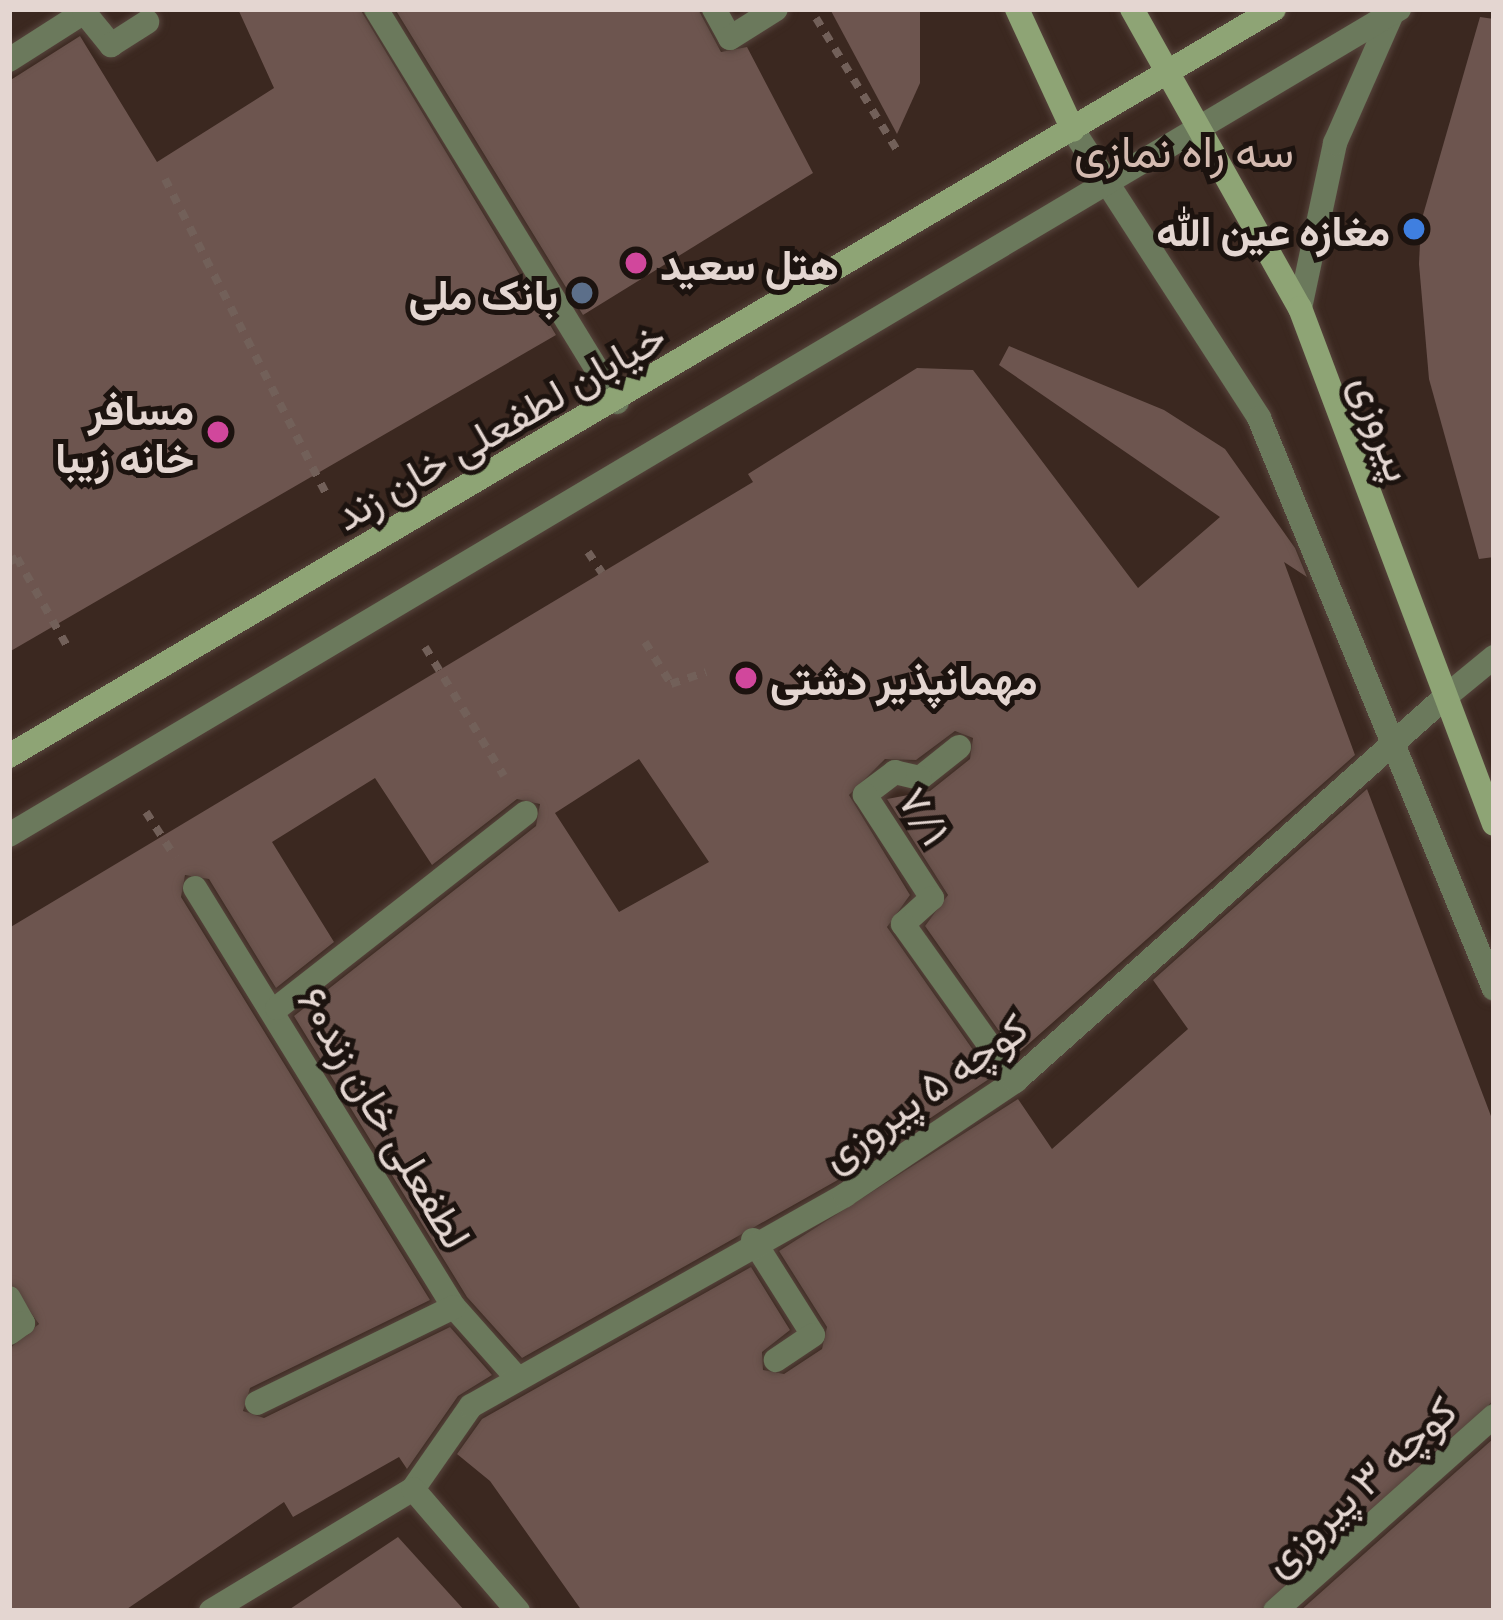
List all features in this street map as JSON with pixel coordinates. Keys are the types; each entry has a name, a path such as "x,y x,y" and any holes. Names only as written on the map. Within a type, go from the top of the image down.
{"street":[{"path":"376,9 617,402"},
{"path":"714,9 730,38 776,9"},
{"path":"1017,9 1073,130 1106,187 1259,418 1494,989"},
{"name":"پیروزی","path":"1132,9 1300,308 1494,824"},
{"name":"خیابان لطفعلی خان زند","path":"9,756 617,402 1274,9"},
{"path":"9,836 1395,11"},
{"path":"1300,308 1335,143 1395,11"},
{"path":"9,60 84,12 110,45 147,22"},
{"name":"کوچه ۵ پیروزی","path":"412,1489 471,1406 753,1240 845,1196 1016,1081 1494,657"},
{"name":"۷/۱","path":"959,747 920,778 895,772 866,795 932,898 903,924 1016,1081"},
{"path":"277,1008 526,813"},
{"name":"لطفعلی خان زند۶۰","path":"196,889 277,1008 454,1307 517,1378"},
{"path":"753,1240 813,1335 776,1360"},
{"path":"9,1298 23,1323 9,1333"},
{"path":"257,1403 454,1307"},
{"name":"کوچه ۳ پیروزی","path":"1275,1611 1494,1416"},
{"path":"211,1611 412,1489 518,1611"}],"path":[{"path":"811,9 900,155"},
{"path":"165,179 326,494"},
{"path":"588,552 602,573"},
{"path":"9,562 17,557 67,646"},
{"path":"645,642 671,684 706,672"},
{"path":"425,647 526,813"}],"building":[{"path":"238,9 360,9 556,335 9,652 9,81 80,36 157,162 274,88"},
{"path":"395,9 698,9 721,52 747,47 813,173 583,315"},
{"path":"830,9 920,9 920,83 897,134"},
{"path":"1480,17 1494,19 1494,557 1479,559 1429,379 1419,264 1421,222"},
{"path":"1009,346 1164,410 1225,449 1295,548 1307,577 1284,562 1355,755 1016,1055 925,926 948,895 887,799 930,791 970,759 973,738 955,731 916,760 885,759 849,795 910,895 887,927 992,1077 836,1181 522,1358 467,1297 294,1016 536,826 540,804 517,799 432,865 375,778 272,842 334,942 276,988 209,879 185,875 181,897 430,1300 250,1388 243,1411 264,1418 450,1327 492,1375 458,1396 407,1469 399,1457 293,1517 284,1502 124,1611 9,1611 9,1349 39,1324 9,1282 9,928 753,482 748,474 917,368 973,370 1138,588 1220,517 999,365","holes":["639,759 709,862 619,912 555,813"]},
{"path":"1367,789 1494,1124 1494,1400 1259,1611 582,1611 490,1481 457,1454 482,1419 751,1267 790,1330 762,1352 763,1370 784,1374 822,1349 827,1327 779,1251 1018,1099 1052,1149 1188,1029 1153,980"},
{"path":"1494,1438 1494,1611 1300,1611"},
{"path":"398,1537 465,1611 287,1611"}],"place":[{"name":"مغازه عین الله","path":"1414,229"},
{"name":"هتل سعيد","path":"636,263"},
{"name":"بانک ملی","path":"582,293"},
{"name":"مسافر خانه زیبا","path":"218,432"},
{"name":"مهمانپذیر دشتی","path":"746,678"}],"district":[{"name":"سه راه نمازی","path":"1184,150"}]}
